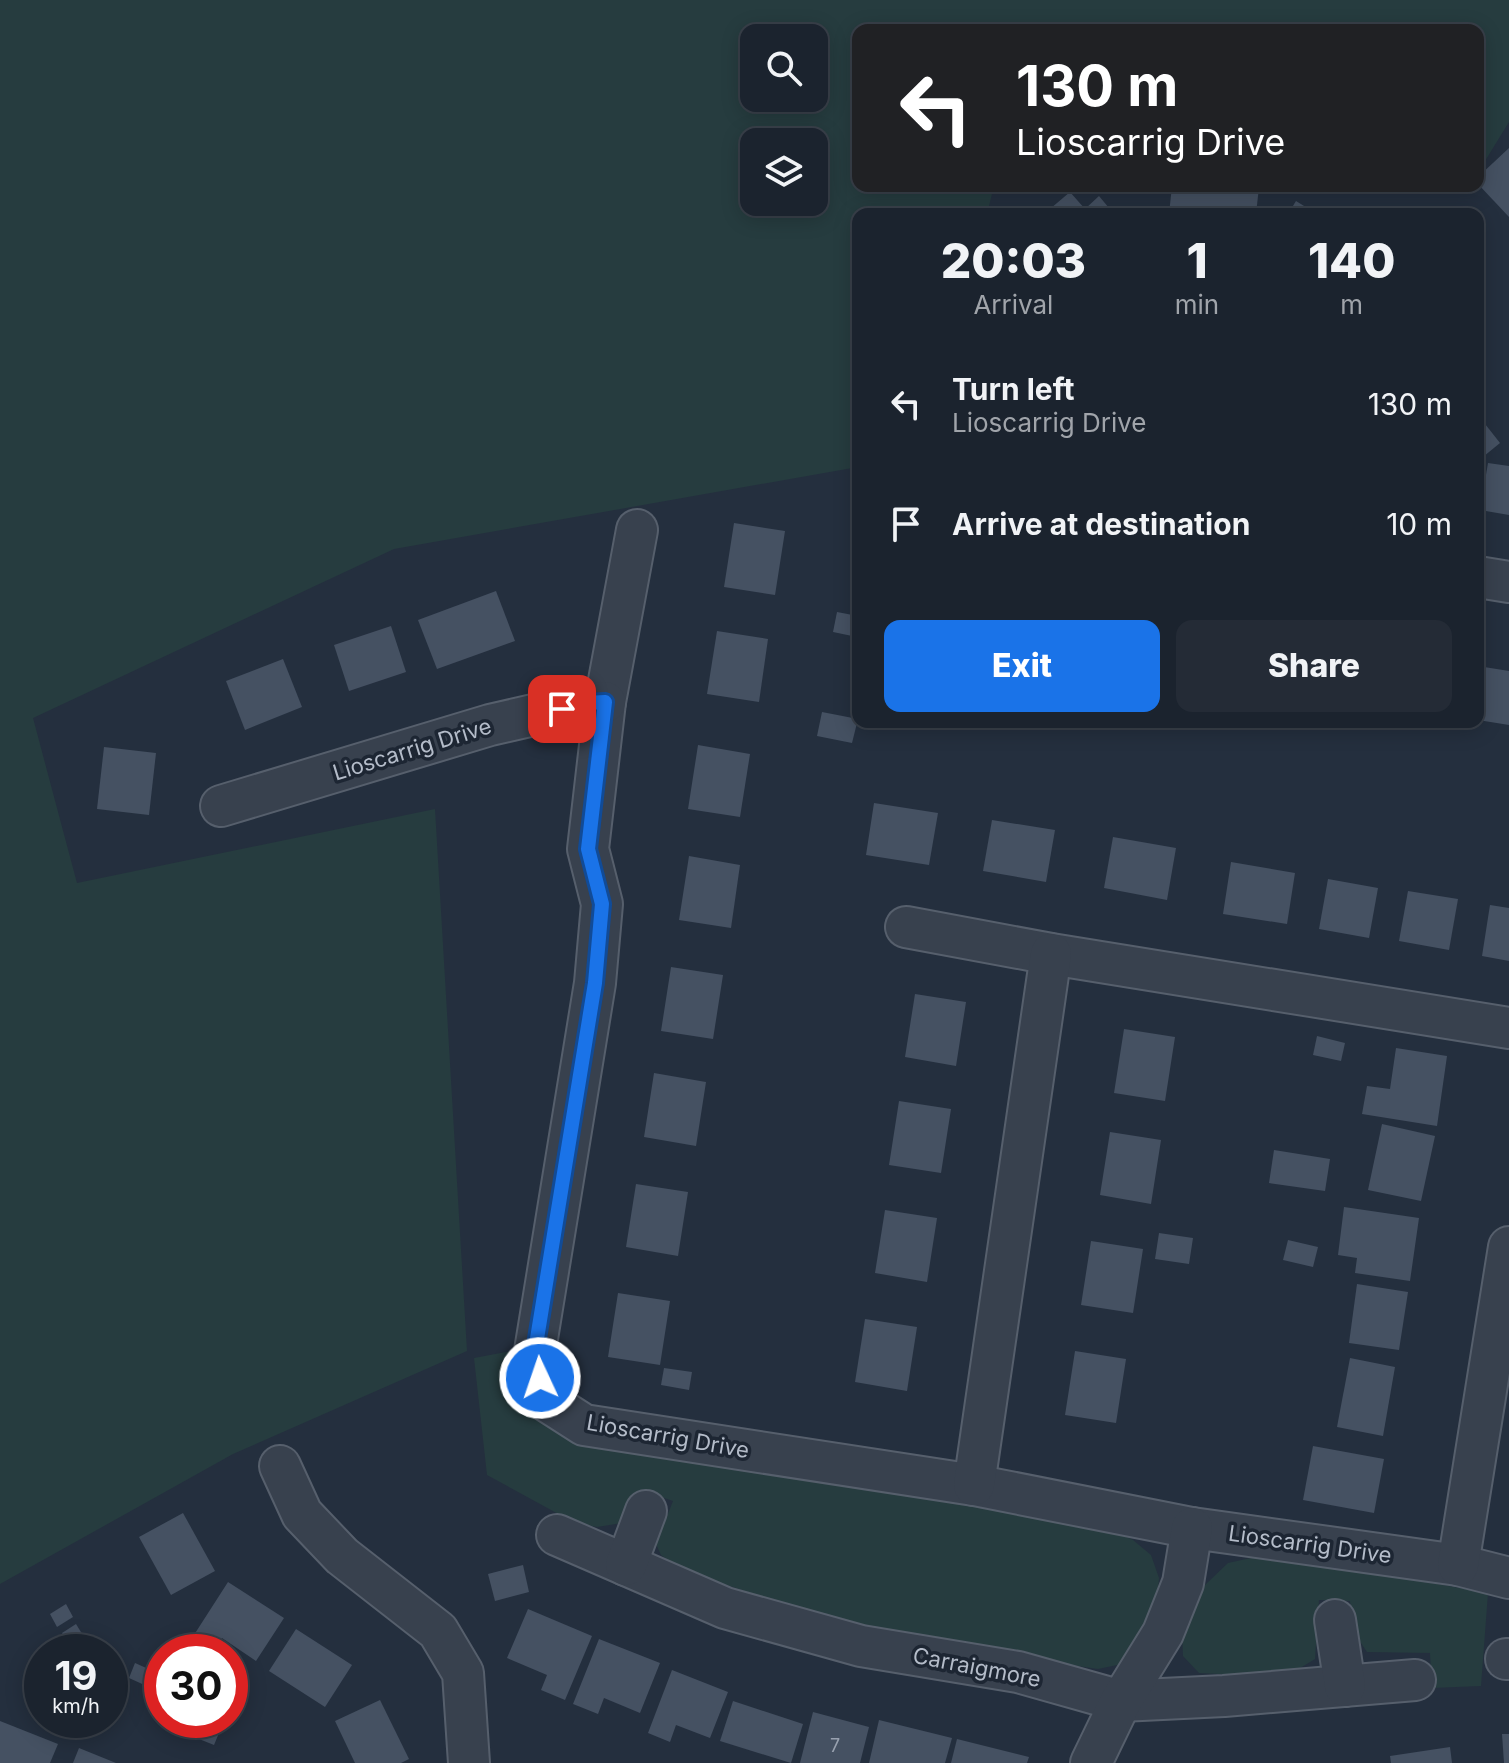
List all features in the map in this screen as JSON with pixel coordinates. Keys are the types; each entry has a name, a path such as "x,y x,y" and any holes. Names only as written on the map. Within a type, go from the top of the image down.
{"street":[{"name":"Lioscarrig Drive","path":"637,530 605,702 588,849 602,904 595,983 534,1357 545,1400 584,1425 974,1485 1192,1528 1458,1565 1509,1578"},
{"path":"1484,578 1509,582"},
{"name":"Lioscarrig Drive","path":"221,806 490,725 586,703 605,702"},
{"path":"906,927 1051,954 1509,1028"},
{"path":"974,1485 1051,954"},
{"path":"1458,1565 1509,1247"},
{"path":"280,1466 302,1514 342,1556 438,1631 463,1673 469,1763"},
{"path":"626,1565 646,1511"},
{"path":"1091,1763 1121,1701 1163,1633 1183,1583 1192,1528"},
{"name":"Carraigmore","path":"557,1535 725,1608 861,1646 1018,1672 1121,1701 1415,1680"},
{"path":"1335,1620 1345,1686"}],"green space":[{"path":"0,0 1509,0 1509,122 1484,161 1484,24 852,24 852,192 992,192 988,208 852,208 852,468 394,549 33,718 77,883 435,809 467,1351 233,1454 0,1584"},
{"path":"517,1350 528,1396 1088,1519 1133,1540 1151,1555 1159,1578 1157,1601 1129,1656 1122,1664 1098,1669 955,1648 795,1608 682,1570 661,1555 656,1544 673,1501 647,1492 622,1523 597,1527 573,1522 487,1475 474,1358"},
{"path":"1269,1554 1488,1593 1481,1686 1432,1688 1430,1653 1367,1652 1353,1631 1350,1601 1319,1600 1315,1659 1285,1677 1199,1673 1183,1656 1182,1632 1205,1585 1228,1563"}],"building":[{"path":"1509,148 1509,217 1484,190 1484,171"},
{"path":"1070,192 1084,208 1051,208"},
{"path":"1171,192 1258,192 1257,208 1170,208"},
{"path":"1099,196 1109,208 1086,208"},
{"path":"1296,201 1307,208 1292,208"},
{"path":"1484,423 1500,443 1484,456"},
{"path":"1488,463 1509,466 1509,515 1484,511"},
{"path":"734,523 785,531 775,595 724,587"},
{"path":"496,591 515,641 437,669 418,620"},
{"path":"837,612 852,615 852,636 833,632"},
{"path":"391,626 406,672 349,691 334,645"},
{"path":"717,631 768,639 759,702 707,694"},
{"path":"283,659 302,707 245,730 226,681"},
{"path":"1484,667 1509,671 1509,725 1484,721"},
{"path":"822,712 852,718 852,728 856,728 852,743 817,736"},
{"path":"698,745 750,754 740,817 688,809"},
{"path":"104,747 156,753 149,815 97,809"},
{"path":"874,803 938,813 929,865 866,855"},
{"path":"992,820 1055,830 1046,882 983,871"},
{"path":"1113,837 1176,848 1167,900 1104,888"},
{"path":"689,856 740,865 731,928 679,920"},
{"path":"1231,862 1295,873 1287,924 1223,914"},
{"path":"1328,879 1378,888 1369,938 1319,929"},
{"path":"1408,891 1458,899 1449,950 1399,941"},
{"path":"1490,905 1509,908 1509,961 1482,956"},
{"path":"671,967 723,975 713,1039 661,1031"},
{"path":"915,994 966,1002 956,1066 905,1057"},
{"path":"1124,1029 1175,1037 1165,1101 1114,1093"},
{"path":"1317,1036 1345,1043 1341,1061 1313,1055"},
{"path":"1396,1048 1447,1056 1437,1126 1362,1114 1367,1086 1390,1089"},
{"path":"654,1073 706,1082 696,1146 644,1137"},
{"path":"899,1101 951,1109 941,1173 889,1165"},
{"path":"1382,1124 1435,1136 1421,1201 1368,1190"},
{"path":"1110,1132 1161,1140 1151,1204 1100,1195"},
{"path":"1274,1150 1330,1159 1325,1191 1269,1183"},
{"path":"636,1184 688,1192 678,1256 626,1247"},
{"path":"1344,1207 1419,1218 1410,1281 1355,1273 1357,1258 1338,1255"},
{"path":"885,1210 937,1218 927,1282 875,1273"},
{"path":"1159,1233 1193,1238 1189,1264 1155,1259"},
{"path":"1288,1240 1318,1247 1313,1267 1283,1260"},
{"path":"1091,1241 1143,1249 1133,1313 1081,1305"},
{"path":"1357,1284 1408,1292 1399,1350 1349,1343"},
{"path":"618,1293 670,1301 660,1365 608,1357"},
{"path":"865,1319 917,1327 907,1391 855,1382"},
{"path":"1075,1351 1126,1359 1116,1423 1065,1415"},
{"path":"1350,1358 1395,1367 1383,1436 1337,1427"},
{"path":"664,1368 692,1372 689,1390 661,1385"},
{"path":"1313,1446 1384,1459 1374,1513 1303,1500"},
{"path":"183,1513 215,1571 171,1595 139,1537"},
{"path":"523,1565 529,1592 495,1601 488,1574"},
{"path":"228,1582 284,1618 256,1661 248,1656 248,1634 195,1634"},
{"path":"66,1604 73,1617 57,1627 50,1614"},
{"path":"528,1609 592,1636 565,1700 541,1690 547,1675 507,1658"},
{"path":"76,1624 82,1634 63,1634"},
{"path":"296,1629 352,1665 325,1707 269,1671"},
{"path":"599,1639 660,1663 640,1713 604,1698 598,1714 573,1704"},
{"path":"135,1663 144,1667 144,1685 129,1678"},
{"path":"672,1670 728,1692 710,1738 676,1725 670,1742 648,1733"},
{"path":"380,1700 409,1759 401,1763 355,1763 335,1721"},
{"path":"733,1701 803,1724 791,1763 720,1741"},
{"path":"813,1712 869,1727 860,1763 800,1763"},
{"path":"879,1720 952,1738 945,1763 869,1763"},
{"path":"0,1721 24,1731 24,1738 43,1738 58,1744 50,1763 0,1763"},
{"path":"1502,1734 1509,1734 1509,1763 1504,1763"},
{"path":"199,1738 217,1738 214,1745"},
{"path":"957,1739 1029,1757 1027,1763 951,1763"},
{"path":"1450,1747 1452,1763 1391,1763 1390,1756"},
{"path":"79,1748 116,1763 73,1763"}],"route":[{"path":"540,1378 534,1357 595,983 602,904 588,849 605,702 562,709"}]}
